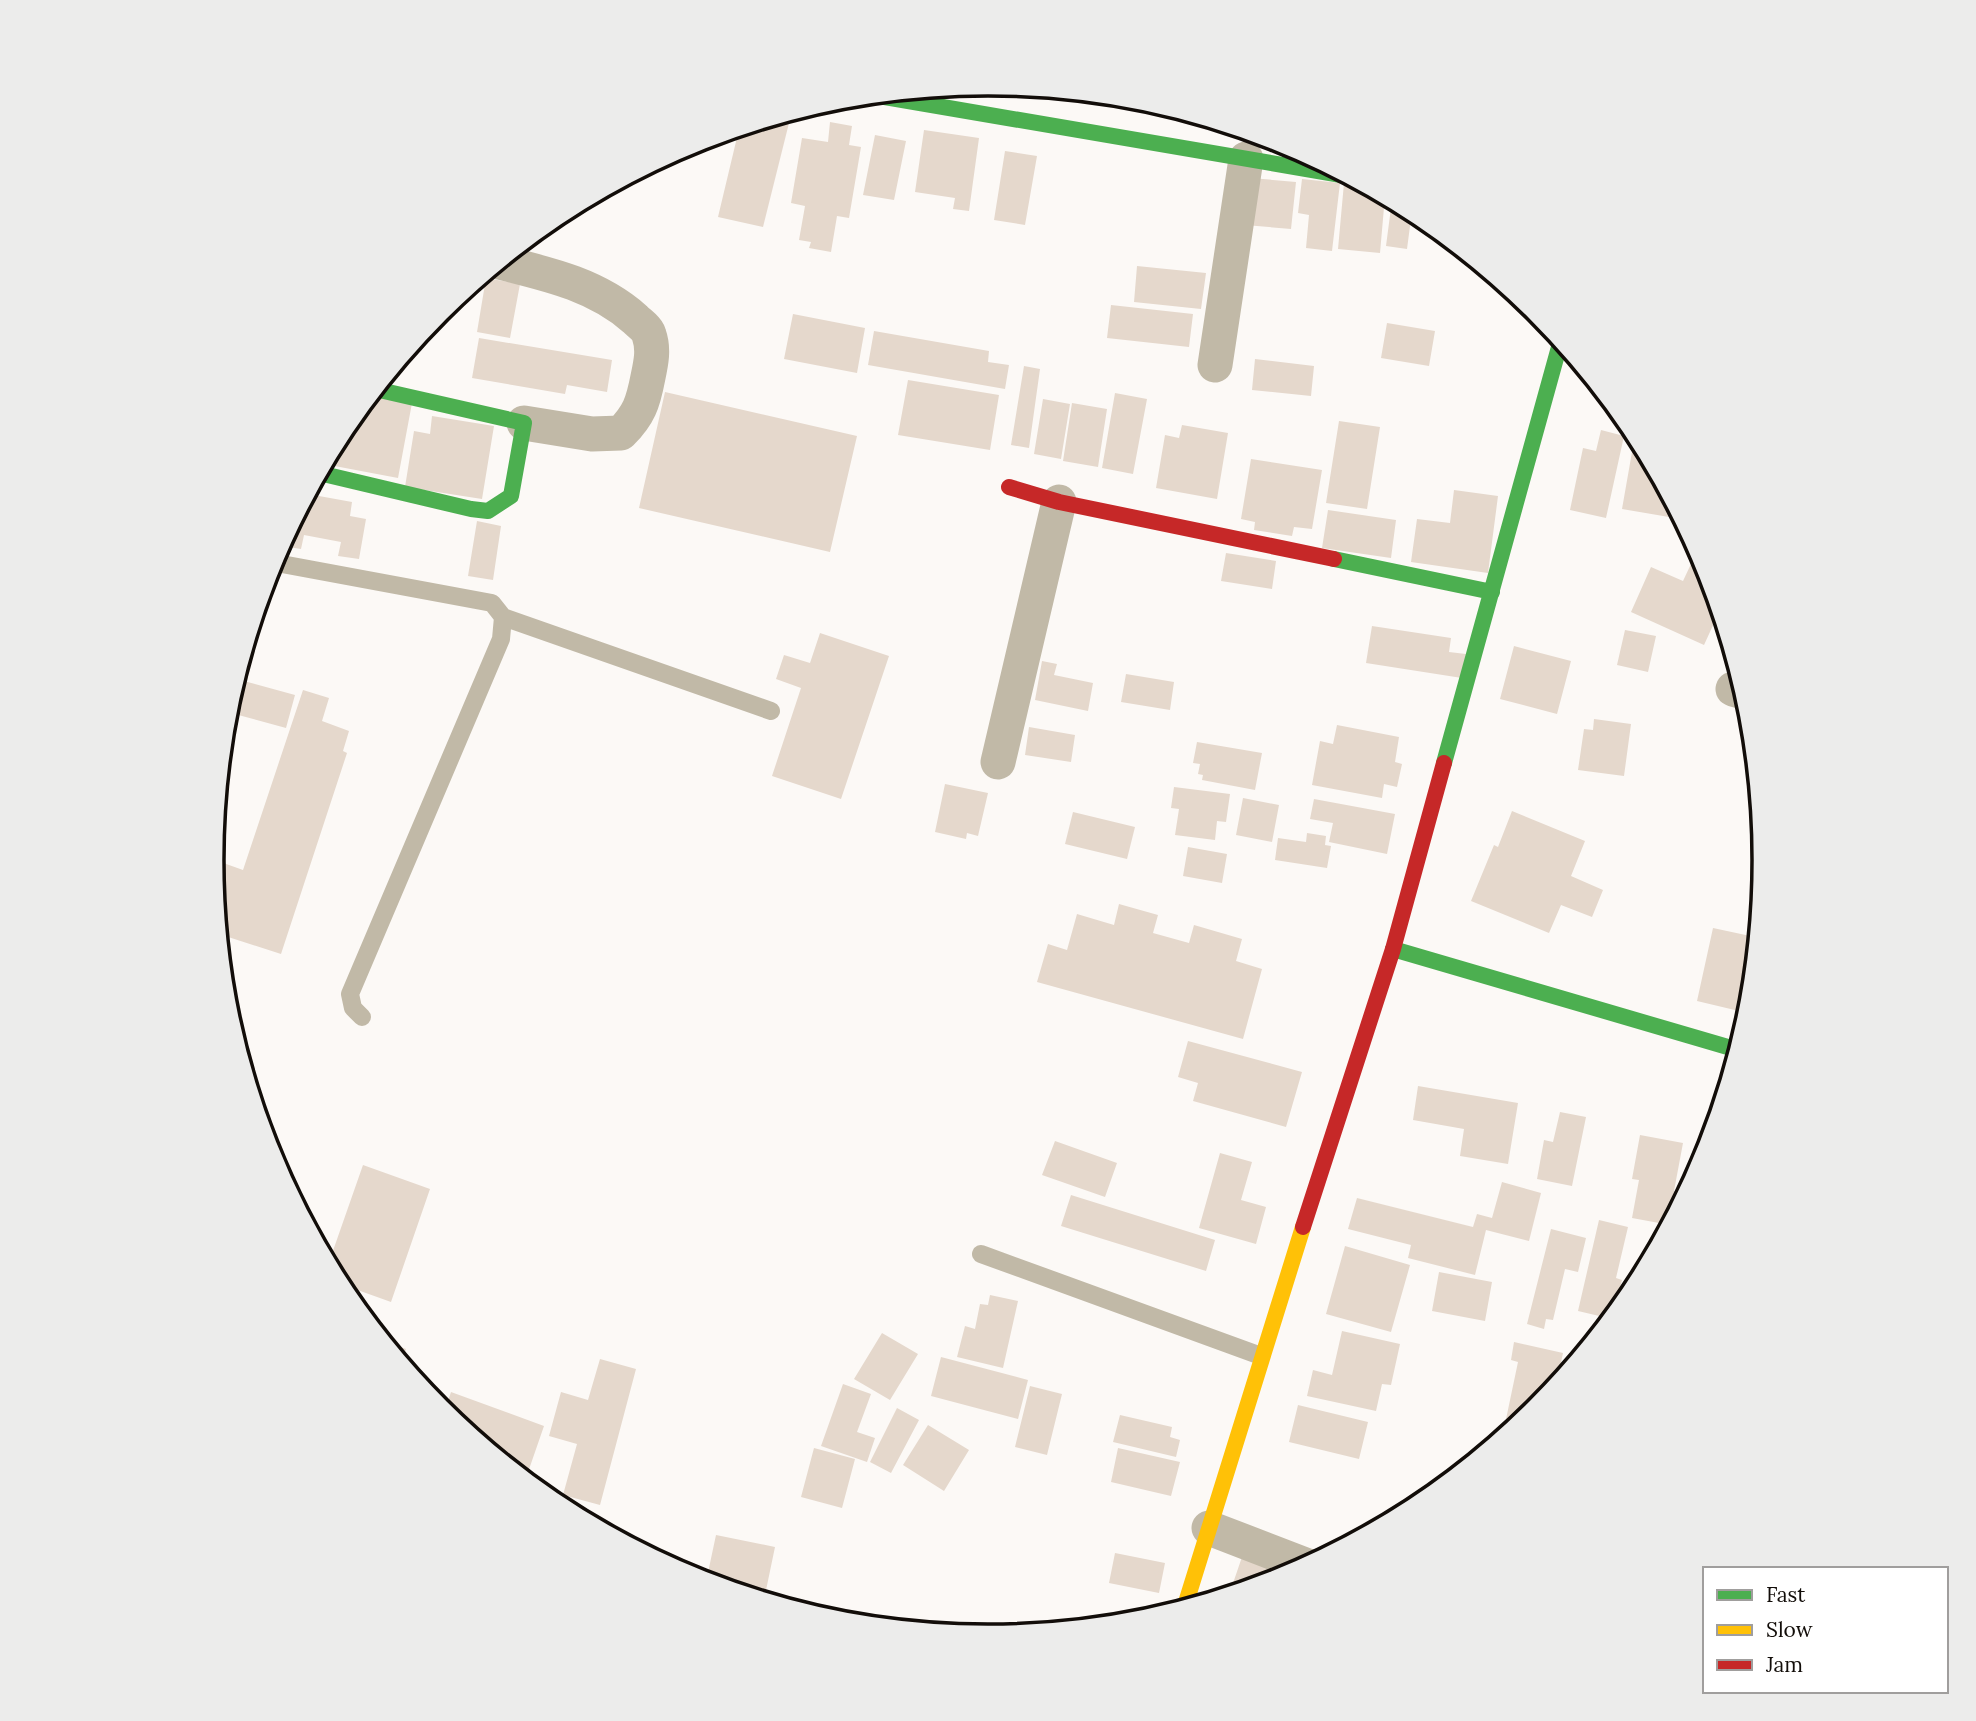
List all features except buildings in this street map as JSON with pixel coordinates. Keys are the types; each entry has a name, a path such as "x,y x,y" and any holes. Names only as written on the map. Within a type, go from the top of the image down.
{"street":[{"path":"908,101 1317,171"},
{"path":"1215,365 1246,159"},
{"path":"385,391 524,423 592,434 621,433 636,418 645,393 652,356 649,332 627,312 593,289 510,265"},
{"path":"1187,1599 1261,1356 1393,949 1492,592 1564,358"},
{"path":"328,475 488,511 511,496 524,423"},
{"path":"1009,487 1059,502 1492,592"},
{"path":"998,762 1059,502"},
{"path":"1393,949 1729,1047"},
{"path":"1209,1528 1294,1561"}],"lane":[{"path":"284,564 492,603 503,617 771,711"},
{"path":"362,1017 354,1008 350,994 501,639 503,617"},
{"path":"981,1254 1261,1356"}],"traffic: fast":[{"path":"908,101 1317,171"},
{"path":"1444,763 1558,352"},
{"path":"328,475 488,511 511,496 524,423 385,391"},
{"path":"1334,559 1492,592"},
{"path":"1393,949 1729,1047"}],"traffic: slow":[{"path":"1187,1599 1303,1227"}],"traffic: jam":[{"path":"1009,487 1059,502 1334,559"},
{"path":"1303,1227 1393,949 1444,763"}]}
